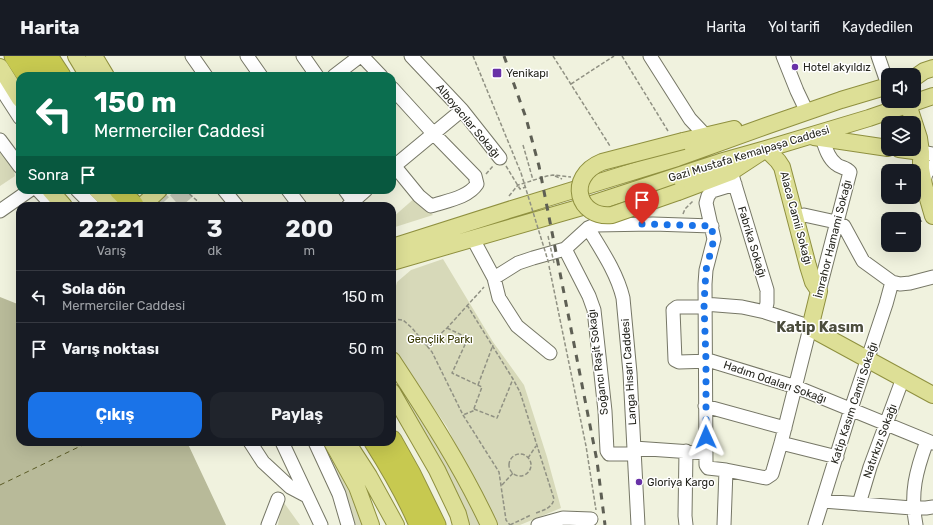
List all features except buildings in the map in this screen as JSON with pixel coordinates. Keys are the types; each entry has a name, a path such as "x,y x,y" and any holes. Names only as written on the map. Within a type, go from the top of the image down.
{"highway":[{"path":"14,56 24,72"},
{"path":"30,56 40,72"},
{"path":"48,56 58,72"},
{"path":"125,194 135,200"},
{"path":"376,446 407,498 419,525"},
{"path":"395,446 436,525"}],"main road":[{"path":"76,56 86,72"},
{"path":"94,56 104,72"},
{"path":"0,67 16,93"},
{"path":"921,73 933,68"},
{"path":"921,78 933,75"},
{"name":"Gazi Mustafa Kemalpaşa Caddesi","path":"396,246 677,158 881,87"},
{"path":"921,120 933,97"},
{"name":"Gazi Mustafa Kemalpaşa Caddesi","path":"921,100 933,97"},
{"name":"Gazi Mustafa Kemalpaşa Caddesi","path":"396,262 582,207 720,162 816,137 894,108"},
{"path":"766,126 676,138 613,158 593,165 583,174 579,188 585,204 598,214 612,215 678,192 733,178 766,149"},
{"path":"816,137 881,147"},
{"path":"921,140 927,153 921,169 933,216"},
{"name":"Alaca Camii Sokağı","path":"766,149 782,167 813,282 819,291"},
{"path":"54,194 60,202"},
{"path":"101,194 110,202"},
{"path":"135,200 149,194"},
{"name":"İmrahor Hamami Sokağı","path":"810,328 819,291"},
{"path":"810,328 933,395"},
{"path":"396,366 438,430 462,472 489,525"},
{"path":"396,399 438,470 458,514 461,525"},
{"path":"396,418 434,482 454,525"},
{"path":"334,446 357,487 371,525"},
{"path":"350,446 369,476 396,525"}],"street":[{"path":"192,56 203,72"},
{"path":"247,56 258,72"},
{"path":"303,56 314,72"},
{"path":"339,72 361,56 377,72"},
{"name":"Alboyacılar Sokağı","path":"411,56 462,110 500,158"},
{"path":"650,56 690,119 705,135"},
{"path":"783,56 796,90 807,112"},
{"path":"878,56 882,68"},
{"path":"0,87 16,112"},
{"path":"396,92 475,176 477,184 474,189 460,196 431,206 419,196 396,169"},
{"path":"396,163 462,110"},
{"name":"İmrahor Hamami Sokağı","path":"816,137 835,164 848,169 850,172 819,291"},
{"path":"0,140 16,162"},
{"path":"924,185 924,176 933,166"},
{"path":"704,305 742,307 765,312 810,328 781,443 770,477 766,478 708,468 706,465 706,361 704,305 706,270 713,243 712,226 706,203 708,196 712,191 733,178"},
{"name":"Fabrika Sokağı","path":"733,178 767,290 765,312"},
{"path":"0,211 24,194"},
{"path":"42,194 49,202"},
{"path":"82,194 89,202"},
{"path":"227,194 234,202"},
{"path":"352,202 361,194"},
{"path":"796,217 804,215 836,222 844,226 863,260 892,282 900,284 910,283 933,276"},
{"path":"494,278 518,263 565,250 588,228 594,225 712,226"},
{"name":"Langa Hısarı Caddesi","path":"588,228 611,266 621,288 623,298 630,373 638,525"},
{"path":"473,239 494,278 499,298 516,326 550,353"},
{"name":"Soğancı Raşit Sokağı","path":"565,250 589,296 594,310 605,411 606,451 609,454 634,451"},
{"name":"Katip Kasım Camii Sokağı","path":"816,525 851,409 892,282"},
{"name":"Hadım Odaları Sokağı","path":"704,305 677,307 673,310 675,360 679,362 712,361 796,387 930,442"},
{"name":"Natırkızı Sokağı","path":"859,504 885,423 903,378"},
{"path":"705,406 785,428"},
{"path":"916,525 912,508 916,475 918,464 930,442"},
{"path":"781,443 836,457"},
{"path":"253,446 263,462 290,487 307,496"},
{"path":"284,446 321,525"},
{"path":"318,446 339,494 347,524"},
{"path":"634,451 706,452"},
{"path":"686,451 686,525"},
{"path":"724,525 726,470"},
{"path":"268,525 278,499"},
{"path":"823,501 912,508 933,507"},
{"path":"538,525 563,518 593,515"}],"path":[{"path":"474,56 526,187 549,264 586,446 593,515"},
{"path":"553,56 613,151"},
{"path":"571,84 614,56"},
{"path":"622,56 676,138"},
{"path":"523,145 533,180"},
{"path":"477,184 500,158"},
{"name":"Alboyacılar Sokağı","path":"500,158 520,189 526,187"},
{"path":"553,175 562,179"},
{"path":"506,199 518,185 533,180 553,175 574,177"},
{"path":"514,189 516,196"},
{"path":"681,216 685,209 696,199 712,191"},
{"path":"188,194 198,202"},
{"path":"548,236 554,263"},
{"path":"427,346 447,328 494,278"},
{"path":"396,319 403,320 412,328 432,352 463,415 499,472 506,520 510,525 548,508 553,504 553,494 536,446 520,392 513,378 467,305"},
{"path":"447,328 468,338 452,373 482,387 473,411 463,415"},
{"path":"478,385 492,345"},
{"path":"474,409 498,418 513,378"},
{"path":"528,458 536,446"},
{"path":"518,455 528,458 531,464 529,472 523,476 516,476 510,467 510,461 518,455"},
{"path":"501,486 513,473"}],"green space":[{"path":"0,151 14,170 15,176 0,186"},
{"path":"416,197 433,215 396,227 396,214"},
{"name":"Gençlik Parkı","path":"443,259 493,342 524,385 547,457 561,508 520,525 495,525 447,427 396,351 396,286 397,282 411,270"},
{"path":"396,382 422,420 449,465 480,525 470,525 449,478"},
{"path":"324,446 335,460 362,525 355,525 343,488"},
{"path":"282,500 300,525 278,525"}],"shaded area":[{"path":"0,297 16,303 16,446 189,446 226,525 0,525"}],"ferry route":[{"path":"0,485 81,446"}],"tunnel":[{"path":"153,194 160,202"},
{"path":"180,194 186,202"}],"railway":[{"path":"504,56 526,118 539,166 597,461 605,525"}],"place":[{"name":"Hotel akyıldız","path":"795,67"},
{"name":"Yenikapı","path":"497,73"},
{"name":"Gloriya Kargo","path":"639,482"}],"district":[{"name":"Katip Kasım","path":"820,327"}],"route":[{"path":"642,224 712,226 714,239 706,270 704,304 706,437"}]}
